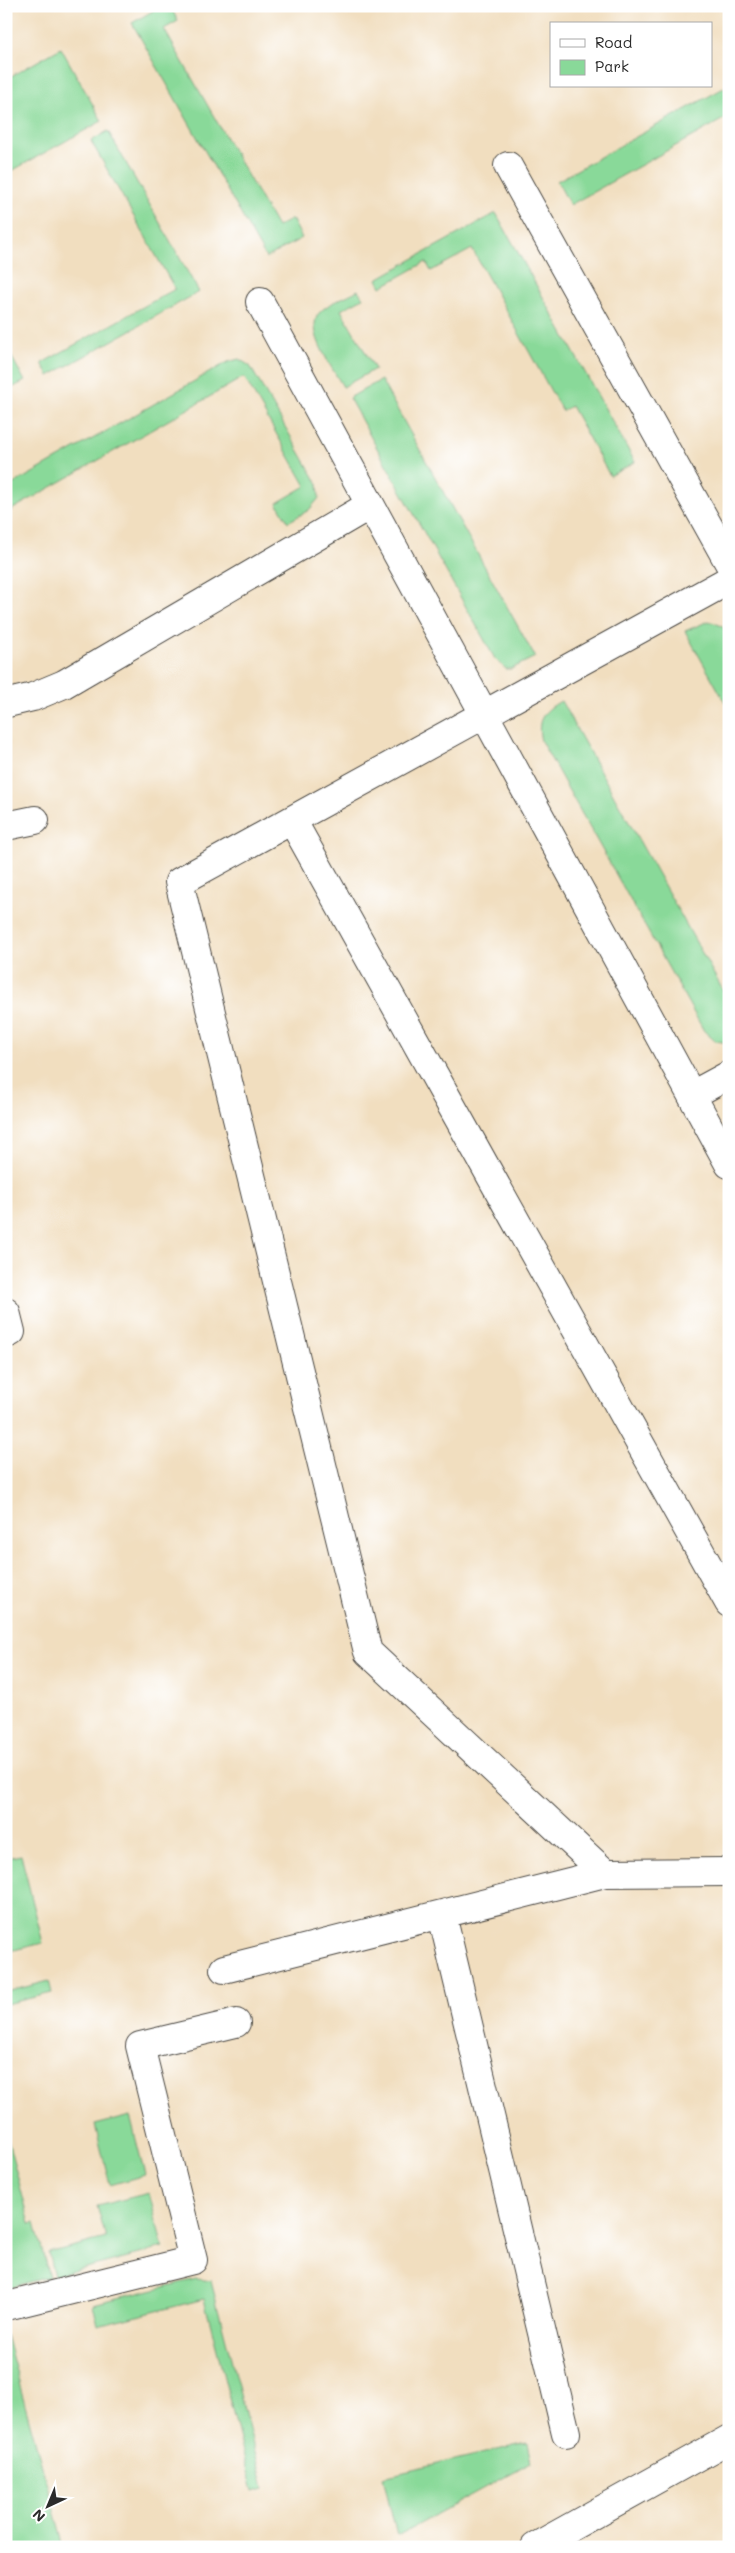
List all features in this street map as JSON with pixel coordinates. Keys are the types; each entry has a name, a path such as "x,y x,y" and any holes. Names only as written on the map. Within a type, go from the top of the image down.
{"lane":[{"path":"508,166 729,563"},
{"path":"260,302 729,1164"},
{"path":"8,703 33,697 64,684 370,505"},
{"path":"604,1873 368,1652 179,882 729,580"},
{"path":"6,826 35,820"},
{"path":"292,820 729,1603"},
{"path":"692,1095 729,1075"},
{"path":"6,1312 11,1332 6,1334"},
{"path":"224,1969 604,1873 729,1872"},
{"path":"442,1915 566,2433"},
{"path":"7,2306 194,2260 140,2046 236,2023"},
{"path":"535,2547 729,2439"}],"green space":[{"path":"161,6 170,6 178,21 164,29 277,227 292,219 302,238 266,258 132,23"},
{"path":"61,48 102,121 6,174 6,79"},
{"path":"729,85 729,116 570,205 557,181"},
{"path":"108,131 199,292 49,376 42,363 175,289 91,141"},
{"path":"496,213 635,462 610,476 571,406 562,411 472,249 431,271 426,262 381,287 377,279"},
{"path":"358,290 363,298 341,310 375,369 343,387 317,339 316,319 320,312 328,305"},
{"path":"6,347 25,381 6,391"},
{"path":"239,359 250,366 318,484 319,498 309,510 288,522 277,503 306,486 244,377 6,513 6,488 228,362"},
{"path":"381,380 535,657 511,669 506,669 495,659 349,398"},
{"path":"709,621 722,626 729,636 729,709 685,631"},
{"path":"561,701 729,1001 729,1043 715,1041 704,1031 541,741 539,727 542,717"},
{"path":"21,1855 43,1943 6,1952 6,1858"},
{"path":"49,1981 52,1993 6,2004 6,1992"},
{"path":"130,2116 145,2175 110,2185 95,2125"},
{"path":"6,2133 30,2224 35,2223 49,2277 6,2288"},
{"path":"149,2193 163,2248 54,2276 48,2253 106,2238 97,2206"},
{"path":"196,2279 211,2281 264,2488 253,2491 204,2299 98,2326 93,2304"},
{"path":"6,2335 64,2547 6,2547"},
{"path":"527,2443 531,2462 397,2536 383,2477"}]}
